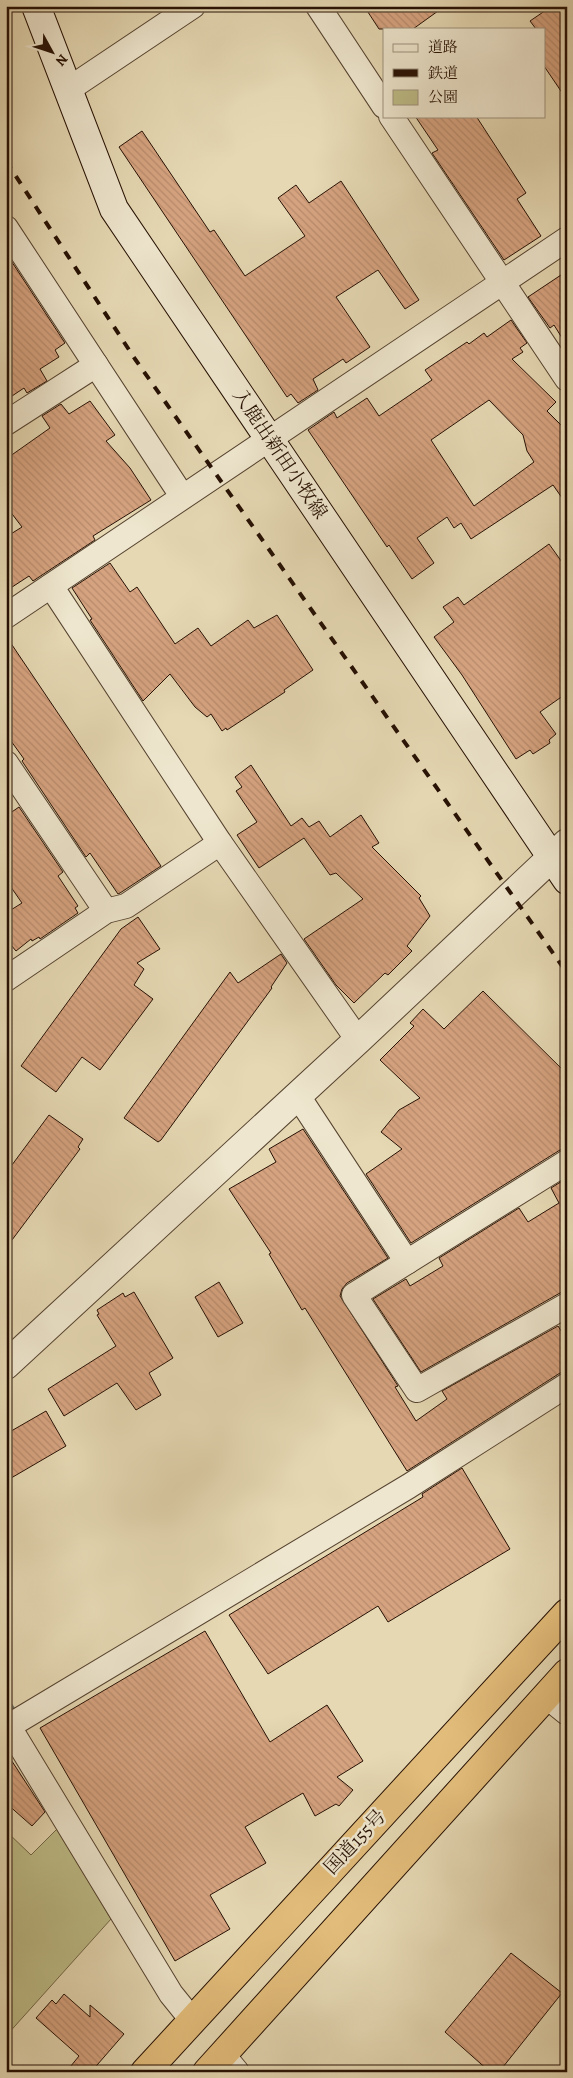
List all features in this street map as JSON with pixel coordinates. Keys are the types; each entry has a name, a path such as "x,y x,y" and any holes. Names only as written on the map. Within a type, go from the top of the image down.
{"highway":[{"name":"国道155号","path":"145,2072 567,1613"},
{"path":"222,2066 567,1673"}],"main road":[{"name":"入鹿出新田小牧線","path":"36,6 114,209 270,438 559,850 567,880"},
{"path":"6,1365 298,1096 559,850"}],"street":[{"path":"68,89 193,6"},
{"path":"318,6 383,104"},
{"path":"392,118 567,379"},
{"path":"6,229 182,496"},
{"path":"6,616 567,239"},
{"path":"6,423 96,365"},
{"path":"51,586 220,843 358,1040"},
{"path":"6,764 14,792 106,911"},
{"path":"6,979 106,911 126,906 220,843"},
{"path":"298,1096 407,1262"},
{"path":"567,1162 354,1295 417,1390 567,1305"},
{"path":"192,2020 172,1994 7,1724 409,1486 567,1386"},
{"path":"546,1696 567,1713"}],"green space":[{"path":"57,1829 111,1919 6,2036 6,1831 31,1855"}],"building":[{"path":"364,6 445,6 414,28 379,29"},
{"path":"552,6 560,6 567,16 567,100 546,69 546,28 535,28 530,21"},
{"path":"416,118 477,118 526,193 517,199 541,236 504,260 432,153 438,150"},
{"path":"142,131 210,232 214,230 245,276 305,236 278,198 296,185 309,203 341,181 419,300 405,309 378,270 336,297 370,347 346,363 343,359 313,379 318,390 298,403 291,394 287,397 119,147"},
{"path":"6,253 65,343 55,350 59,357 40,369 47,381 27,393 24,388 6,400"},
{"path":"567,271 567,346 554,325 550,328 528,297"},
{"path":"511,320 527,343 520,348 523,352 512,359 556,402 547,411 567,431 567,505 553,485 471,539 461,523 454,528 447,517 417,538 434,563 412,579 389,545 387,547 308,430 334,412 337,418 367,398 379,416 432,380 425,370 467,342 469,344 484,333 487,337","holes":["489,400 523,435 527,451 534,462 474,506 431,440"]},
{"path":"90,401 115,435 106,441 130,468 151,500 93,536 95,540 33,581 29,576 6,591 6,537 22,527 6,506 6,459 50,428 42,416 61,404 69,414"},
{"path":"549,544 567,569 567,693 540,712 556,734 549,740 550,743 533,754 530,750 516,759 462,675 434,637 454,622 443,607 458,597 464,605"},
{"path":"110,563 130,592 137,587 175,644 198,628 211,646 248,620 254,628 277,615 313,670 284,690 285,692 227,730 226,728 222,731 211,714 207,717 195,707 170,674 143,701 90,620 92,619 72,588"},
{"path":"6,636 161,866 118,894 90,853 86,857 6,734"},
{"path":"251,765 291,826 302,818 309,827 319,821 330,837 361,815 379,843 372,847 421,896 419,898 430,916 407,946 412,951 388,975 385,973 354,1003 336,985 304,939 363,899 336,873 330,875 304,838 259,868 237,835 257,822 236,791 242,787 235,777"},
{"path":"19,807 63,872 58,876 78,906 75,908 78,913 40,939 39,937 32,941 31,939 16,951 6,939 6,913 22,903 6,880 6,816"},
{"path":"138,917 160,949 137,963 144,969 134,985 153,999 100,1070 82,1057 56,1092 21,1066 121,929"},
{"path":"281,954 287,963 272,988 161,1140 158,1142 124,1118 230,972 238,983"},
{"path":"483,991 567,1074 567,1148 560,1150 411,1243 366,1174 402,1149 381,1132 399,1110 420,1098 380,1060 414,1026 410,1023 423,1009 444,1029"},
{"path":"49,1115 83,1139 78,1147 80,1149 6,1248 6,1173"},
{"path":"303,1129 388,1258 347,1283 342,1289 340,1296 398,1386 395,1387 416,1421 447,1399 442,1391 558,1326 567,1340 567,1371 560,1373 407,1471 305,1308 302,1310 269,1254 271,1253 229,1189 276,1162 269,1149"},
{"path":"567,1178 567,1289 421,1372 373,1299 406,1279 410,1286 443,1266 439,1258 519,1208 528,1222 559,1203 551,1188"},
{"path":"219,1282 243,1323 218,1337 195,1297"},
{"path":"134,1292 173,1358 149,1373 161,1395 136,1410 117,1383 64,1416 48,1389 116,1346 97,1315 99,1314 97,1310 123,1293 125,1297"},
{"path":"46,1411 66,1446 6,1481 6,1434"},
{"path":"462,1468 510,1549 388,1622 378,1606 268,1674 229,1615 423,1497 422,1494"},
{"path":"205,1631 270,1742 327,1705 363,1761 337,1777 353,1790 339,1806 336,1804 315,1816 303,1793 245,1827 266,1863 210,1895 230,1929 175,1961 40,1728"},
{"path":"6,1752 45,1812 32,1826 6,1803"},
{"path":"511,1953 562,1993 499,2072 490,2072 445,2032"},
{"path":"64,1994 90,2017 90,2005 124,2034 91,2072 66,2072 79,2056 36,2018 52,2000 56,2004"}],"waterway":[{"path":"6,1701 14,1713"}],"railway":[{"path":"6,161 135,359 567,973"}]}
